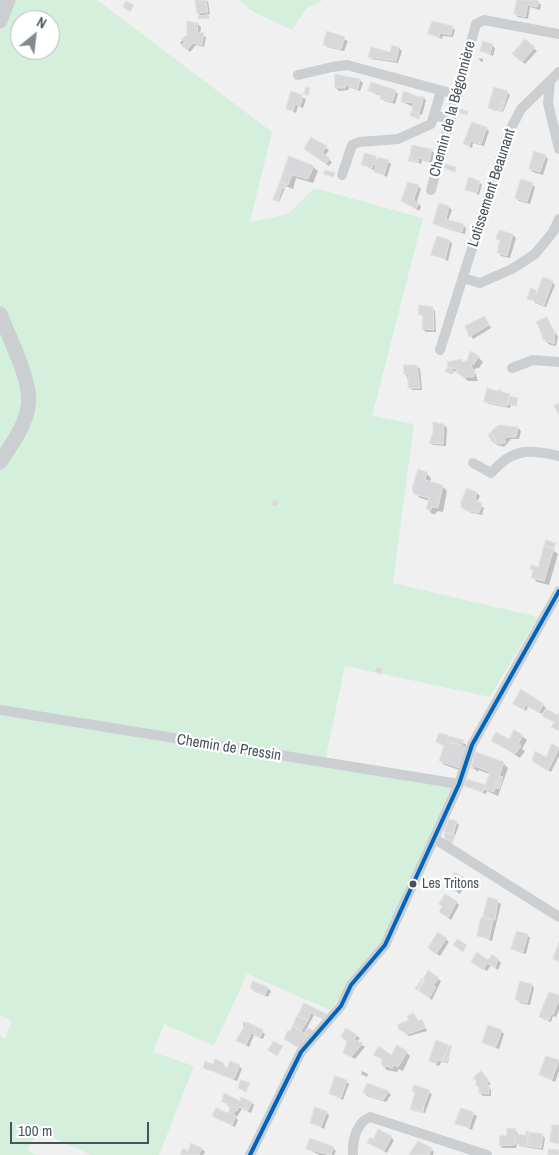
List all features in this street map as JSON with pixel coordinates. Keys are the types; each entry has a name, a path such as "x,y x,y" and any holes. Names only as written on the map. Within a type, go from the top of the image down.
{"street":[{"path":"0,21 8,0"},
{"name":"Chemin de la Bégonnière","path":"431,190 452,120 476,24 484,20 559,34"},
{"path":"298,75 332,67 347,66 458,95"},
{"name":"Lotissement Beaunant","path":"440,350 508,134 521,109 559,72"},
{"path":"550,81 548,103 559,148"},
{"path":"342,175 352,145 359,142 398,139 431,124 442,91"},
{"path":"434,115 452,120"},
{"path":"463,278 480,283 512,269 535,254 553,232 559,219"},
{"path":"0,314 26,385 29,405 24,423 0,462"},
{"path":"512,368 533,360 559,362"},
{"path":"473,463 491,473 502,461 521,451 542,452 559,456"},
{"path":"250,1155 301,1052 341,1006 351,985 385,945 459,784 472,745 559,591"},
{"name":"Chemin de Pressin","path":"0,710 459,784"},
{"path":"435,839 559,917"},
{"path":"353,1155 353,1141 358,1128 363,1120 370,1117 487,1155"}],"green space":[{"path":"0,0 97,0 272,132 250,222 288,214 314,188 423,218 372,416 414,424 393,583 538,617 490,697 345,666 324,766 453,788 377,953 330,1010 247,974 214,1046 164,1024 153,1052 194,1066 159,1155 91,1155 38,1131 27,1150 36,1155 0,1155 0,1036 5,1038 12,1021 0,1015"},
{"path":"239,0 323,0 306,9 292,30 252,11"}],"building":[{"path":"195,0 206,0 208,12 197,13"},
{"path":"517,0 539,1 537,7 528,5 525,17 514,14"},
{"path":"126,1 134,5 130,12 123,7"},
{"path":"209,15 209,18 198,19 198,16"},
{"path":"187,21 198,23 197,32 204,33 202,45 193,43 187,50 181,45 185,42 181,39 187,35"},
{"path":"432,21 453,26 451,35 440,33 439,37 428,34"},
{"path":"327,31 345,37 341,49 323,45"},
{"path":"525,39 535,47 522,62 512,54"},
{"path":"483,41 493,44 490,54 480,51"},
{"path":"392,45 399,47 396,61 368,57 371,47 390,52"},
{"path":"335,74 360,79 358,89 346,85 345,88 335,88"},
{"path":"371,82 396,90 392,102 380,99 381,96 377,93 368,91"},
{"path":"306,87 310,88 308,96 304,94"},
{"path":"494,87 508,91 505,102 502,101 499,111 488,108"},
{"path":"291,91 303,95 300,106 295,104 293,111 286,109"},
{"path":"404,91 419,97 424,96 419,113 412,111 413,103 401,102"},
{"path":"502,101 505,102 502,112 499,111"},
{"path":"460,109 468,111 467,115 459,113"},
{"path":"412,111 419,113 418,118 410,116"},
{"path":"472,122 487,127 481,144 471,141 469,146 463,144"},
{"path":"311,137 327,146 322,153 330,158 326,164 304,149"},
{"path":"412,145 432,149 429,161 419,158 418,162 412,160 413,157 410,156"},
{"path":"534,151 546,155 540,172 529,169"},
{"path":"365,153 376,156 375,159 378,160 378,157 389,160 384,175 374,172 376,165 373,164 372,168 361,165"},
{"path":"289,156 314,166 308,179 292,175 288,185 280,182"},
{"path":"410,156 413,157 412,160 418,163 408,161"},
{"path":"445,164 456,167 455,172 444,168"},
{"path":"325,170 335,173 333,177 324,174"},
{"path":"469,177 480,181 477,193 465,190"},
{"path":"521,179 533,183 527,202 515,198"},
{"path":"280,182 286,184 284,189 278,187"},
{"path":"408,182 419,185 414,198 414,201 419,203 416,209 401,201"},
{"path":"278,187 282,188 278,202 273,200"},
{"path":"439,203 449,206 446,219 464,224 462,232 433,224"},
{"path":"499,230 513,234 507,256 497,253 500,240 496,239"},
{"path":"437,236 450,240 445,259 431,255"},
{"path":"543,277 553,281 544,305 531,300 534,293 536,294"},
{"path":"531,288 537,291 531,300 527,299"},
{"path":"419,305 433,307 434,330 422,329 423,315 419,315"},
{"path":"485,316 489,325 469,337 465,326"},
{"path":"547,317 555,333 554,344 542,339 536,322"},
{"path":"471,351 479,356 474,364 471,365 475,374 473,377 463,377 457,373 456,369 448,367 447,362 461,359 462,362 466,361"},
{"path":"404,365 417,365 420,388 408,388 408,374 404,374"},
{"path":"448,367 453,370 450,374 445,371"},
{"path":"487,388 497,391 500,389 502,392 510,394 507,406 484,402"},
{"path":"510,396 518,398 516,406 508,404"},
{"path":"559,403 559,415 554,406"},
{"path":"433,422 444,424 443,444 429,443 433,433"},
{"path":"499,425 518,427 516,437 507,437 504,439 506,442 501,444 493,443 496,440 491,433 492,430"},
{"path":"491,433 496,440 493,443 488,435"},
{"path":"418,469 427,472 425,480 443,485 438,508 426,509 429,498 414,494 412,490"},
{"path":"467,488 477,492 475,499 482,504 479,513 465,510 461,507 461,502"},
{"path":"273,500 278,501 277,506 272,505"},
{"path":"546,540 556,543 554,548 544,546"},
{"path":"544,546 554,548 544,581 531,578 533,570 530,569 531,565 538,567"},
{"path":"376,667 382,668 381,674 375,672"},
{"path":"521,689 544,704 539,712 525,705 524,710 513,704"},
{"path":"546,709 558,715 559,712 559,731 551,727 554,722 542,716"},
{"path":"514,730 523,735 518,744 521,746 515,754 491,741 496,732 509,739"},
{"path":"439,733 448,735 446,742 468,748 460,768 439,761 444,745 436,742"},
{"path":"449,736 464,740 462,745 446,742"},
{"path":"552,743 559,748 548,771 532,761 535,751 546,757"},
{"path":"476,752 504,762 494,792 484,789 490,772 474,766 473,769 471,768"},
{"path":"499,776 503,777 499,789 495,787"},
{"path":"467,779 486,785 483,792 464,786"},
{"path":"449,819 457,821 453,834 444,832"},
{"path":"444,832 455,835 451,845 445,839"},
{"path":"455,872 465,878 456,892 446,885"},
{"path":"445,894 457,901 448,918 439,912 442,906 439,904"},
{"path":"488,897 498,900 495,920 483,917"},
{"path":"481,917 493,920 489,939 477,936"},
{"path":"517,931 528,934 523,952 511,949"},
{"path":"438,932 447,938 436,954 428,948"},
{"path":"458,939 467,945 463,952 453,945"},
{"path":"559,942 559,962 553,959"},
{"path":"477,952 488,960 492,954 498,959 495,968 487,963 483,970 471,962"},
{"path":"428,970 439,978 433,986 436,987 429,998 418,990"},
{"path":"423,978 425,980 418,990 415,989"},
{"path":"253,981 268,987 265,995 250,988"},
{"path":"520,981 532,984 527,1003 515,1000"},
{"path":"549,992 559,995 559,1000 549,1020 539,1017"},
{"path":"304,1003 327,1014 323,1019 311,1013 308,1020 298,1016"},
{"path":"414,1013 418,1021 422,1019 425,1028 405,1034 403,1029 400,1031 397,1025 409,1020 407,1016"},
{"path":"297,1016 308,1020 301,1031 293,1026"},
{"path":"247,1022 263,1030 260,1037 251,1033 246,1045 236,1041"},
{"path":"488,1025 502,1030 496,1047 482,1043"},
{"path":"293,1026 308,1036 299,1048 284,1039 288,1030 289,1032"},
{"path":"309,1028 313,1031 308,1036 304,1034"},
{"path":"346,1028 357,1035 354,1040 363,1043 351,1057 343,1053 347,1041 341,1037"},
{"path":"436,1040 449,1045 443,1061 438,1060 436,1064 429,1061"},
{"path":"274,1041 283,1046 277,1056 268,1050"},
{"path":"397,1045 407,1051 403,1059 398,1067 394,1065 392,1069 387,1066 384,1068 381,1063 383,1059 373,1055 379,1046 391,1055"},
{"path":"449,1045 452,1046 447,1062 443,1061"},
{"path":"546,1056 559,1060 552,1080 539,1075"},
{"path":"215,1059 224,1063 223,1066 227,1068 230,1061 240,1065 234,1079 203,1068 205,1061 213,1064"},
{"path":"481,1071 489,1080 487,1083 489,1085 489,1094 479,1093 479,1088 475,1084 477,1082 473,1078"},
{"path":"335,1076 347,1080 341,1098 329,1094"},
{"path":"241,1080 250,1083 246,1092 238,1088"},
{"path":"367,1083 389,1091 383,1100 363,1093"},
{"path":"414,1085 430,1090 422,1111 410,1109 415,1092 412,1091"},
{"path":"224,1093 240,1101 241,1097 252,1102 248,1111 239,1107 237,1111 235,1110 233,1115 236,1116 232,1125 215,1118 220,1110 228,1113 230,1108 228,1107 229,1104 222,1102"},
{"path":"424,1105 423,1113 416,1111 416,1109 422,1111"},
{"path":"315,1107 327,1111 321,1127 310,1123"},
{"path":"216,1108 220,1110 215,1118 212,1116"},
{"path":"461,1108 474,1112 469,1128 455,1124"},
{"path":"552,1125 559,1125 559,1144 550,1142"},
{"path":"507,1128 516,1129 514,1145 499,1146 500,1135 506,1136"},
{"path":"378,1129 392,1136 384,1151 367,1143 370,1137 373,1139"},
{"path":"526,1131 529,1131 527,1146 515,1144 517,1134 526,1135"},
{"path":"529,1132 543,1134 541,1148 527,1146"},
{"path":"310,1138 334,1147 331,1155 306,1149"},
{"path":"418,1141 432,1148 429,1155 409,1155"},
{"path":"191,1143 202,1148 199,1155 180,1155 183,1148 188,1151"},
{"path":"549,1149 559,1150 559,1155 548,1155"}],"transit line":[{"path":"250,1155 301,1052 341,1006 351,985 385,945 459,784 472,745 559,591"}],"place":[{"name":"Les Tritons","path":"413,884"}]}
